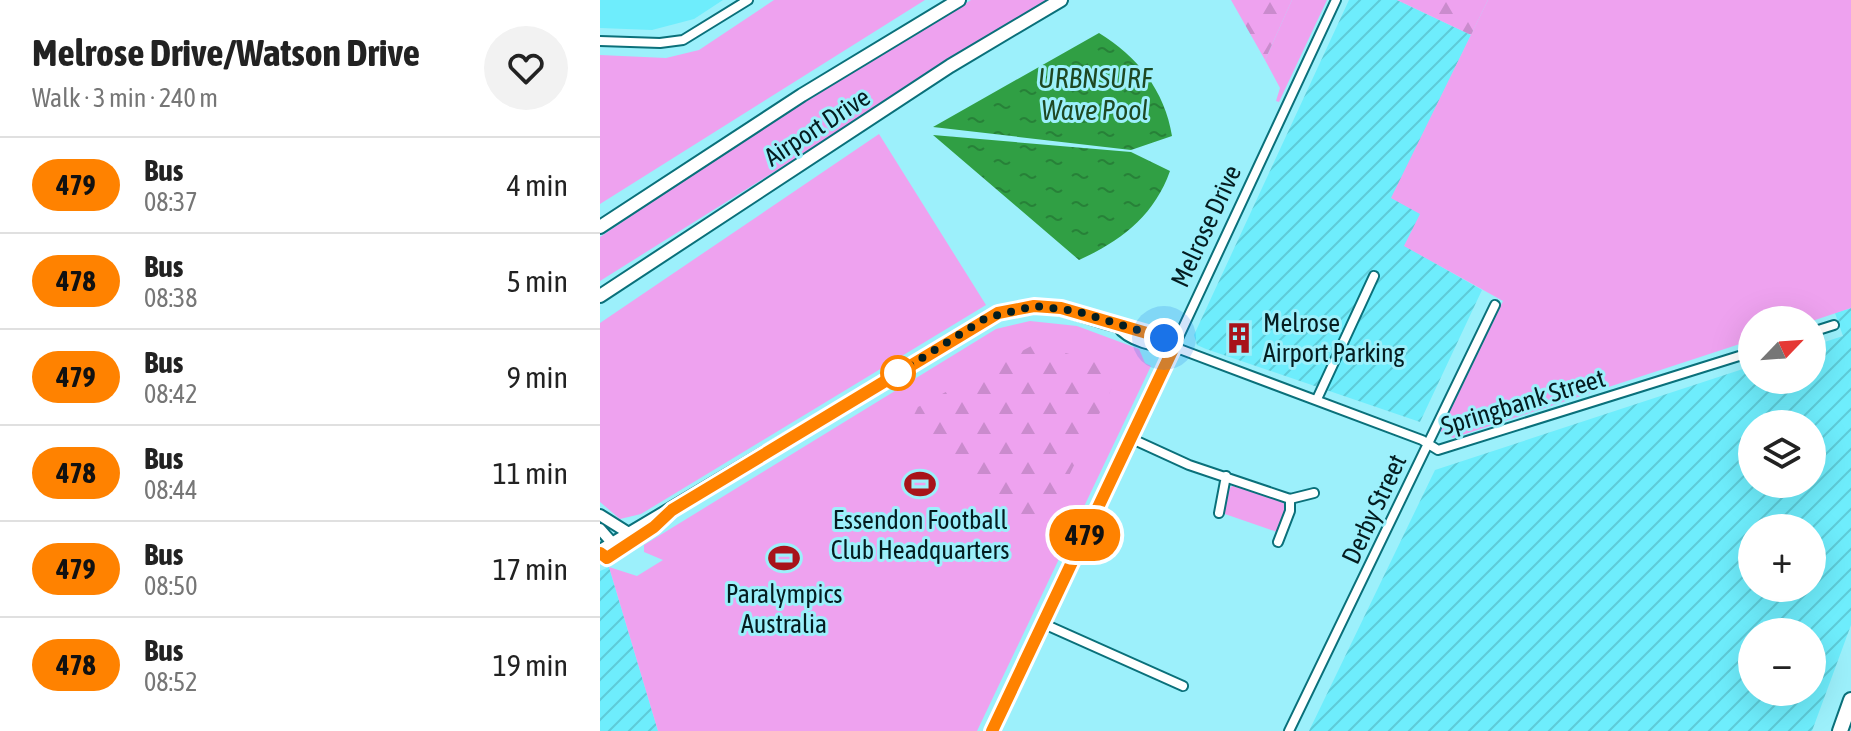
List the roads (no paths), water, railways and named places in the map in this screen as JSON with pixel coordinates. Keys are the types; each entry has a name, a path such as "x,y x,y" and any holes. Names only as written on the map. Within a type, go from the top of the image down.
{"highway":[{"path":"1840,731 1851,700"}],"main road":[{"name":"Airport Drive","path":"600,227 802,95 959,0"},
{"name":"Airport Drive","path":"600,296 950,66 1061,0"}],"street":[{"path":"600,41 660,43 683,40 748,0"},
{"name":"Melrose Drive","path":"993,731 1336,0"},
{"path":"1317,399 1374,276"},
{"name":"Derby Street","path":"1289,731 1495,305"},
{"path":"615,546 627,532 672,510 986,318 1010,310 1047,306 1076,311 1118,326 1123,333 1159,347 1174,347"},
{"path":"1826,328 1834,325"},
{"name":"Springbank Street","path":"1174,347 1317,399 1438,450 1738,356"},
{"path":"1130,438 1189,465 1290,499 1314,493"},
{"path":"1219,513 1226,476"},
{"path":"1278,542 1290,511 1290,499"},
{"path":"602,556 615,546 654,527 672,510"},
{"path":"600,515 627,532"},
{"path":"600,529 615,546"},
{"path":"1044,624 1183,686"}],"water":[{"name":"URBNSURF Wave Pool","path":"1099,33 1125,52 1147,76 1163,104 1172,136 1131,150 933,127"},
{"name":"URBNSURF Wave Pool","path":"933,135 1131,152 1170,171 1155,201 1134,225 1109,244 1079,260"}],"place":[{"name":"Melrose Airport Parking","path":"1239,338"},
{"name":"Essendon Football Club Headquarters","path":"920,484"},
{"name":"Paralympics Australia","path":"784,558"}]}
